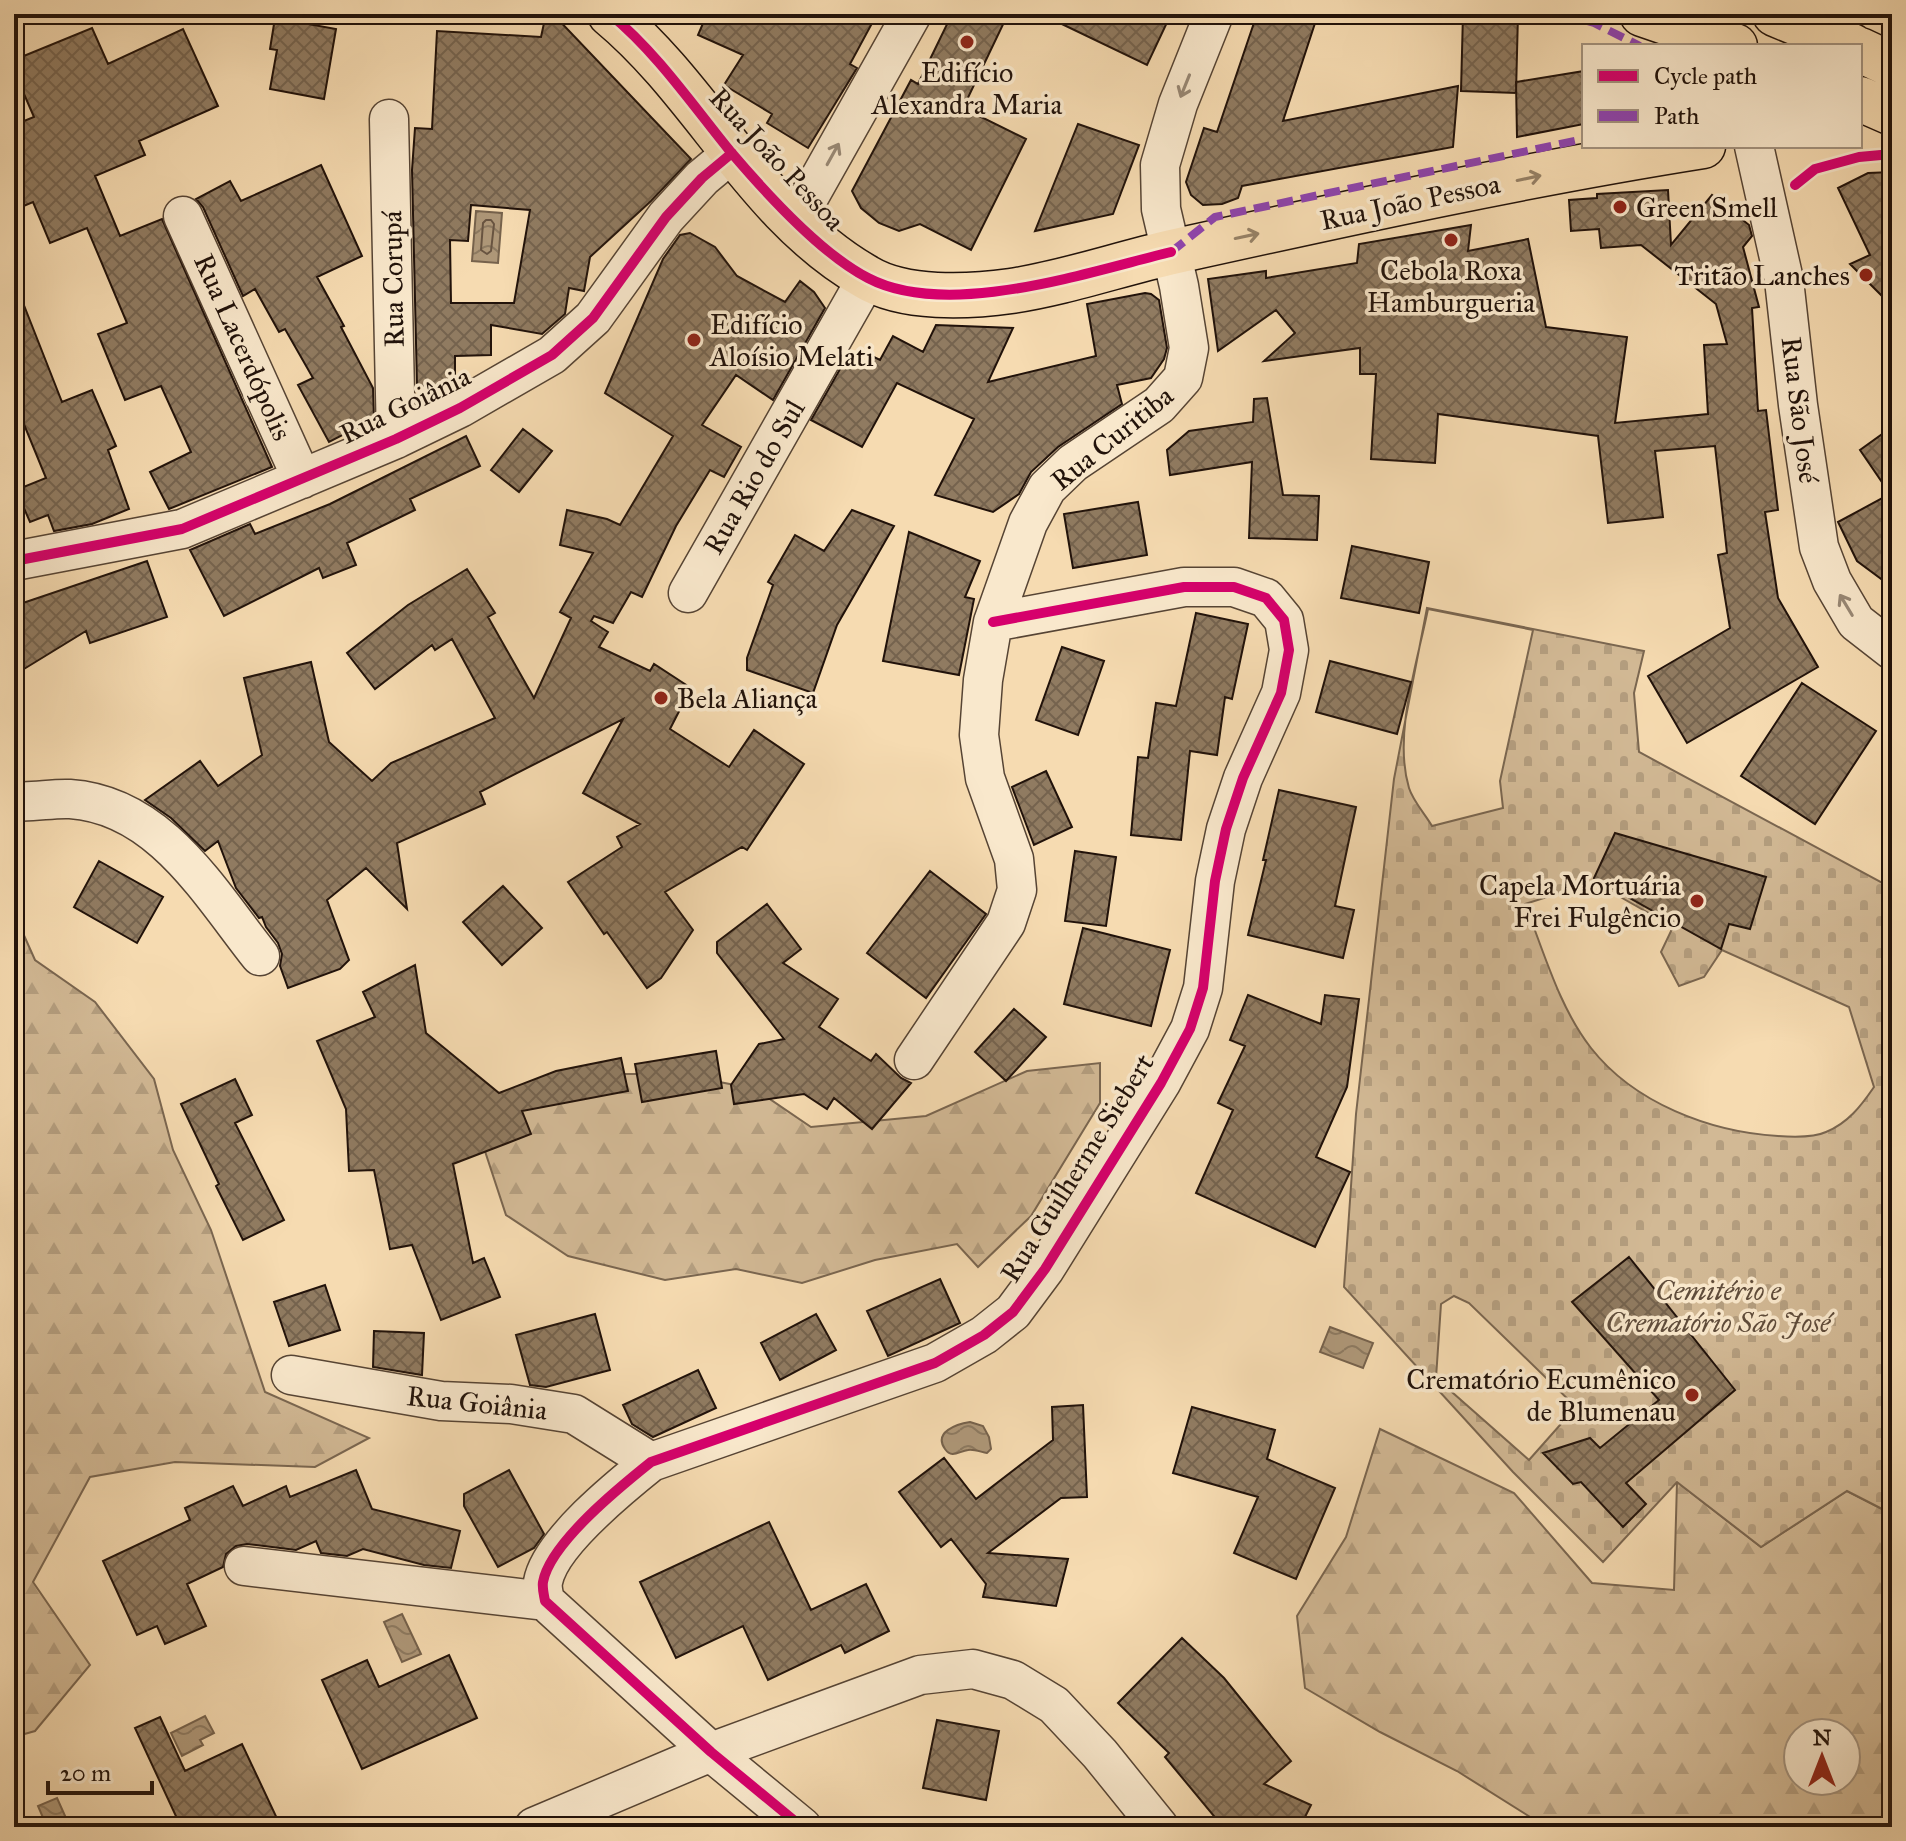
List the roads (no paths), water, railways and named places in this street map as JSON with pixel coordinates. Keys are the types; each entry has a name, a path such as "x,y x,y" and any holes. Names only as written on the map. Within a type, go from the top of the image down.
{"main road":[{"path":"1642,14 1710,37"},
{"path":"1775,14 1847,44"},
{"name":"Rua João Pessoa","path":"633,22 732,153 795,222 867,278 894,288 948,296 1012,290 1619,153 1679,148"},
{"path":"1862,51 1892,65"},
{"path":"1862,100 1892,113"},
{"path":"1862,124 1892,120"}],"street":[{"path":"795,222 912,14"},
{"name":"Rua Curitiba","path":"914,1060 1006,923 1017,890 1014,859 985,778 979,735 983,680 993,622 1028,523 1047,488 1073,463 1159,405 1183,378 1189,348 1161,209 1160,165 1178,104 1214,14"},
{"name":"Rua Corupá","path":"389,119 396,439"},
{"name":"Rua São José","path":"1754,148 1784,280 1819,547 1832,581 1856,622 1892,650"},
{"name":"Rua Goiânia","path":"14,561 182,529 396,439 460,408 552,355 593,318 666,217 702,178 732,153"},
{"name":"Rua Lacerdópolis","path":"183,216 302,479"},
{"name":"Rua Rio do Sul","path":"688,593 867,278"},
{"name":"Rua Guilherme Siebert","path":"545,1601 543,1583 554,1555 615,1491 651,1462 935,1363 984,1335 1013,1312 1045,1269 1161,1083 1190,1029 1203,988 1215,881 1226,829 1243,778 1281,693 1289,650 1284,620 1266,598 1234,587 1184,587 993,622"},
{"path":"14,801 70,799 120,809 154,830 187,863 260,956"},
{"name":"Rua Goiânia","path":"291,1375 441,1401 511,1404 574,1414 651,1462"},
{"path":"244,1566 545,1601 711,1752 802,1827"},
{"path":"534,1827 711,1752 920,1675 973,1669 1013,1680 1054,1705 1100,1754 1159,1827"}],"water":[{"path":"476,211 502,213 498,263 472,261"},
{"path":"1330,1327 1373,1343 1363,1368 1320,1352"},
{"path":"970,1422 983,1426 991,1449 987,1453 970,1450 953,1454 948,1452 942,1443 944,1434 953,1427"},
{"path":"402,1614 421,1654 402,1662 384,1622"},
{"path":"205,1716 214,1733 200,1740 203,1745 182,1756 171,1733"},
{"path":"57,1798 70,1827 47,1827 38,1806"}],"place":[{"name":"Edifício Alexandra Maria","path":"967,42"},
{"name":"Green Smell","path":"1620,207"},
{"name":"Cebola Roxa Hamburgueria","path":"1451,240"},
{"name":"Tritão Lanches","path":"1866,275"},
{"name":"Edifício Aloísio Melati","path":"694,340"},
{"name":"Bela Aliança","path":"661,698"},
{"name":"Capela Mortuária Frei Fulgêncio","path":"1697,901"},
{"name":"Crematório Ecumênico de Blumenau","path":"1692,1395"}],"park label":[{"name":"Cemitério e Crematório São José","path":"1718,1306"}]}
